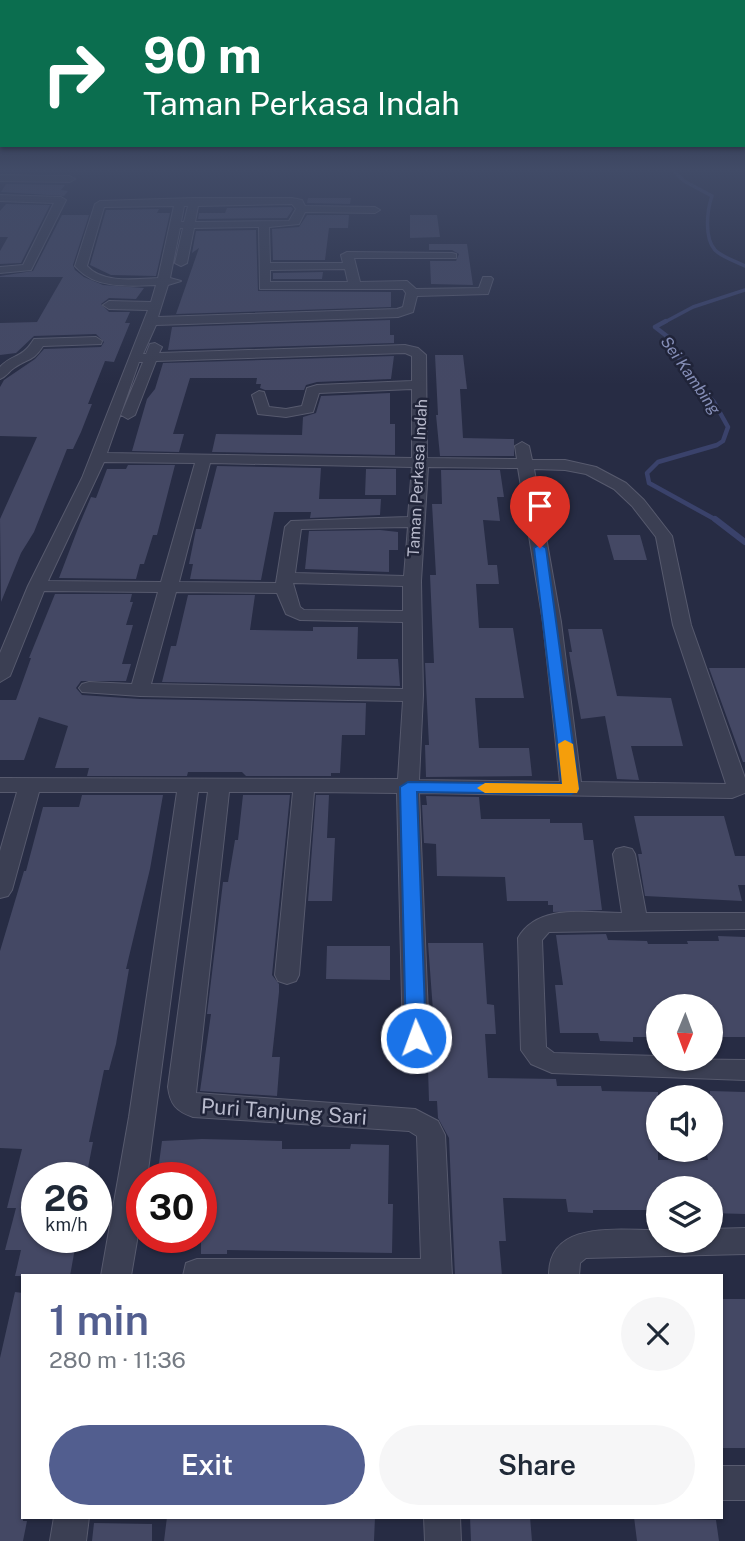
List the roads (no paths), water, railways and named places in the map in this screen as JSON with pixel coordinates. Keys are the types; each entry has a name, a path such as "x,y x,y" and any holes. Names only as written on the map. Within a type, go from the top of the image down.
{"street":[{"path":"0,270 27,268 40,242"},
{"path":"88,242 81,266 91,276 104,281 177,281"},
{"path":"158,321 156,306 171,242"},
{"path":"0,676 37,586 100,464 142,358 177,281 186,242"},
{"path":"158,321 398,313 409,309 412,293 407,285 268,288 264,285 264,242"},
{"path":"355,285 346,257 352,255 452,257"},
{"path":"264,267 349,266"},
{"path":"412,293 484,291 487,279"},
{"path":"109,305 156,306"},
{"path":"0,375 9,365 30,356 39,342 96,341"},
{"name":"Taman Perkasa Indah","path":"142,358 410,350 419,355 420,466 412,581 414,695 408,787 416,1038"},
{"path":"259,395 263,411 286,413 308,409 312,391 317,389 421,385"},
{"path":"0,785 732,791 738,788 682,625 664,536 638,503 620,486 591,471 572,475 525,461 482,467 100,464"},
{"path":"525,461 552,622 571,789"},
{"path":"140,690 202,463"},
{"path":"411,617 300,615 292,610 284,583 293,527 297,524 415,522"},
{"path":"37,586 169,588 412,581"},
{"path":"89,688 414,695"},
{"path":"0,890 30,785"},
{"name":"Puri Tanjung Sari","path":"219,786 181,1087 183,1099 193,1106 415,1120 422,1123 431,1135 437,1274"},
{"path":"287,975 304,786"},
{"path":"117,1274 143,1117 188,787"},
{"path":"624,853 635,921"},
{"path":"745,921 552,922 532,933 530,937 533,1047 536,1055 552,1063 745,1070"},
{"path":"564,1274 563,1264 568,1254 583,1245 745,1241"},
{"path":"197,1273 437,1274"},
{"path":"723,1483 745,1483"},
{"path":"68,1541 72,1519"},
{"path":"442,1519 443,1541"}],"waterway":[{"name":"Sei Kambing","path":"711,242 722,255 745,266"},
{"name":"Sei Kambing","path":"663,323 693,307 745,290"},
{"name":"Sei Kambing","path":"666,321 655,327 668,337 675,352 695,382 714,402 728,427 723,441 717,445 658,462 647,473 649,483 717,520"},
{"name":"Sei Kambing","path":"717,520 745,542"}]}
